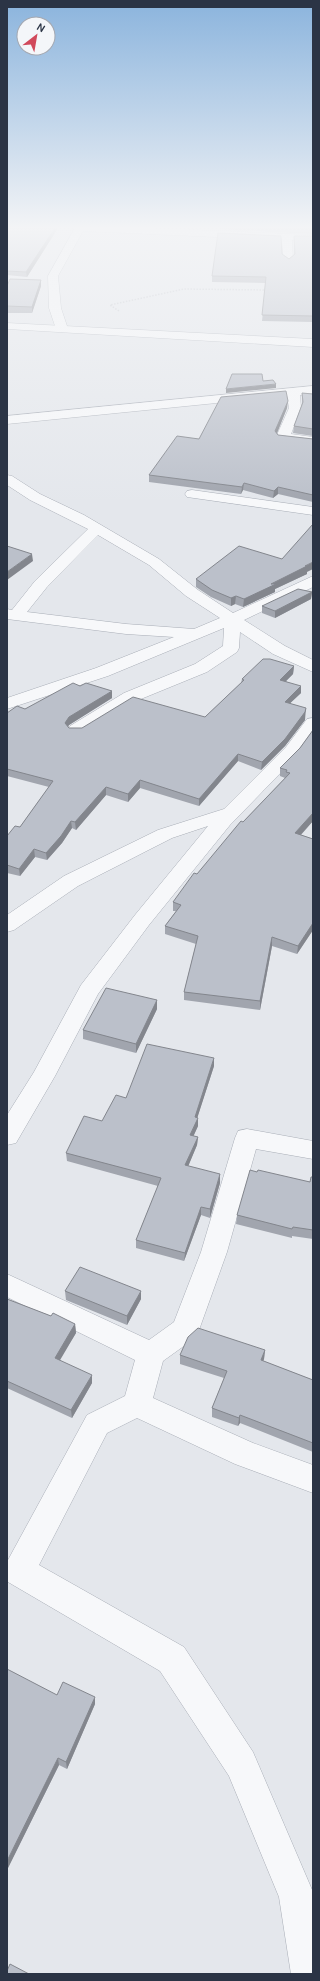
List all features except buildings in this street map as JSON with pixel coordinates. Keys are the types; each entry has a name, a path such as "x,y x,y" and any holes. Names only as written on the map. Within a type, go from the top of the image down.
{"street":[{"path":"59,320 62,329"},
{"path":"7,326 313,342"},
{"path":"7,420 313,390"},
{"path":"293,392 295,408 283,437 313,441"},
{"path":"7,479 35,497 97,528 154,562 192,593 279,650 311,665"},
{"path":"192,494 313,511"},
{"path":"12,614 97,528"},
{"path":"7,704 102,672 232,619 313,581"},
{"path":"12,614 126,629 196,634"},
{"path":"76,730 130,697 201,668 231,648 232,619"},
{"path":"7,1136 43,1076 89,990 142,920 231,813 292,750 313,723"},
{"path":"7,925 71,881 165,834 231,813"},
{"path":"310,1974 297,1897 241,1764 172,1659 19,1571 97,1424 137,1404 152,1354 186,1330 214,1252 247,1138 313,1150"},
{"path":"7,1285 152,1354"},
{"path":"137,1404 245,1454 313,1479"}],"path":[{"path":"139,320 149,326 154,334"}]}
